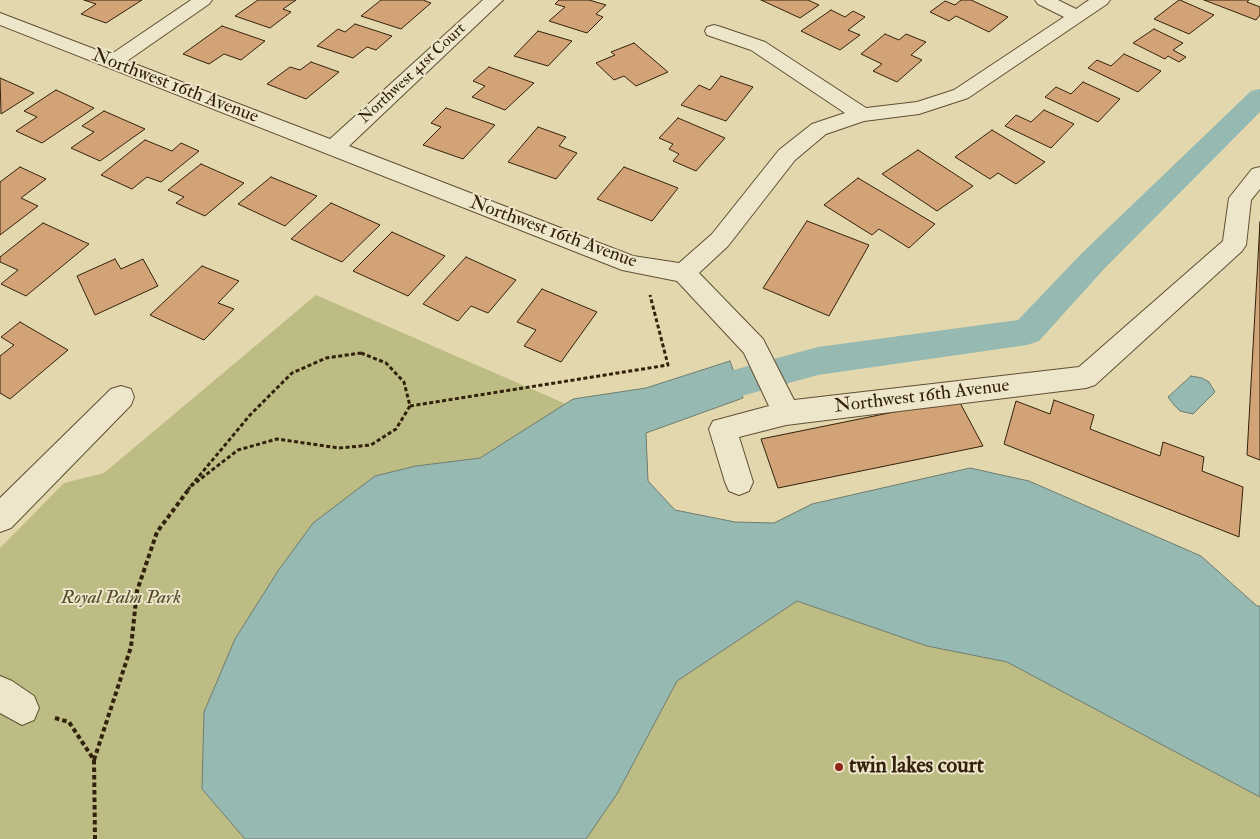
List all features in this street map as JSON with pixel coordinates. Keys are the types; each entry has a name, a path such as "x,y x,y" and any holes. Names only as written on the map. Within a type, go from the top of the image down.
{"street":[{"path":"113,62 203,0"},
{"name":"Northwest 41st Court","path":"333,149 494,0"},
{"path":"1044,0 1078,16"},
{"path":"786,413 754,346 684,274 720,240 787,155 819,129 862,115 920,108 961,94 1101,0"},
{"name":"Northwest 16th Avenue","path":"0,19 630,264 684,274"},
{"path":"714,31 758,46 862,115"},
{"name":"Northwest 16th Avenue","path":"739,482 723,429 786,413 1086,377 1234,245 1240,198 1260,174"},
{"path":"0,518 121,397"}],"path":[{"path":"410,406 668,366 649,290"},
{"path":"95,839 94,760 131,647 137,591 157,532 190,488 250,416 292,373 326,358 361,353 386,363 404,382 410,406 396,430 371,445 339,448 277,439 238,450 190,488"},
{"path":"11,700 69,722 94,760"}],"green space":[{"name":"Royal Palm Park","path":"316,295 566,404 480,458 416,466 375,476 202,789 245,839 0,839 0,548 64,483 104,473"},
{"path":"797,601 927,646 1007,662 1260,797 1260,839 586,839 617,794 677,681"}],"water":[{"path":"730,361 743,398 646,433 648,481 675,510 735,522 774,523 812,504 970,468 1029,481 1201,556 1257,606 1260,606 1260,797 1007,662 927,646 797,601 677,681 617,794 586,839 245,839 202,789 204,712 235,639 278,571 313,523 375,476 416,466 480,458 573,399 646,388"},
{"path":"1191,376 1202,378 1209,382 1215,392 1193,414 1180,411 1168,397"}],"building":[{"path":"84,0 142,0 106,23 81,14 96,4"},
{"path":"258,0 296,0 283,9 291,12 270,28 235,16"},
{"path":"381,0 423,0 431,3 401,29 361,16"},
{"path":"559,0 589,0 606,5 596,14 603,17 587,33 549,21 565,7 555,4"},
{"path":"761,0 808,0 819,5 800,18"},
{"path":"961,0 971,0 1008,17 989,32 956,16 949,21 930,12 945,1 955,5"},
{"path":"1179,0 1214,15 1189,34 1154,19"},
{"path":"1204,0 1249,0 1247,2 1260,7 1260,15 1256,20"},
{"path":"831,10 845,17 853,11 865,17 848,30 860,35 840,50 801,31"},
{"path":"355,24 392,36 376,50 367,47 353,58 317,46 338,29 345,32"},
{"path":"222,26 265,41 241,60 224,54 209,64 183,54"},
{"path":"1154,29 1183,43 1173,50 1186,57 1179,62 1168,56 1165,59 1133,43"},
{"path":"538,31 572,41 548,66 514,56"},
{"path":"885,34 899,40 906,34 926,42 911,55 922,60 897,82 873,71 882,64 861,54"},
{"path":"634,43 668,72 636,86 624,76 614,80 596,63 615,55 611,52"},
{"path":"1124,54 1161,71 1138,92 1088,68 1097,60 1111,66"},
{"path":"311,62 339,72 306,99 267,84 290,67 300,70"},
{"path":"489,67 534,83 505,110 472,97 485,86 473,81"},
{"path":"721,76 753,87 726,121 681,105 699,85 710,90"},
{"path":"0,78 34,93 1,114"},
{"path":"1083,82 1120,99 1098,122 1045,97 1056,87 1071,94"},
{"path":"56,90 94,108 42,143 16,131 37,117 24,111"},
{"path":"446,108 495,125 463,159 423,145 441,127 431,123"},
{"path":"1044,110 1074,124 1051,148 1005,126 1016,115 1031,122"},
{"path":"104,111 145,129 100,161 71,148 94,132 82,126"},
{"path":"678,118 725,138 696,171 673,161 679,154 669,149 673,144 659,138"},
{"path":"538,127 566,137 559,146 577,153 556,179 508,162"},
{"path":"992,130 1045,162 1016,184 998,173 990,179 955,157"},
{"path":"145,140 172,151 181,143 199,151 161,182 147,177 132,189 101,175"},
{"path":"918,150 973,186 937,211 882,174"},
{"path":"201,164 244,183 205,216 176,203 184,197 168,190"},
{"path":"20,167 46,179 21,198 38,206 0,235 0,182"},
{"path":"624,167 678,188 652,221 597,199"},
{"path":"271,177 317,196 285,226 238,204"},
{"path":"858,178 935,224 909,248 879,229 872,235 824,205"},
{"path":"331,203 380,225 342,262 291,239"},
{"path":"807,221 869,245 829,316 763,288"},
{"path":"1260,222 1260,460 1247,455"},
{"path":"43,223 89,244 26,296 1,284 18,270 0,262 0,257"},
{"path":"392,232 445,256 408,296 353,271"},
{"path":"466,257 516,280 488,313 471,306 458,321 423,304"},
{"path":"115,259 121,269 143,259 158,286 95,315 77,276"},
{"path":"202,266 239,281 218,303 234,309 204,340 150,315"},
{"path":"542,289 597,312 561,362 524,346 536,330 517,322"},
{"path":"20,322 68,350 10,399 0,393 0,356 14,345 1,337"},
{"path":"958,399 983,446 778,488 761,439"},
{"path":"1054,400 1094,415 1090,429 1160,456 1163,442 1204,457 1202,471 1243,487 1239,537 1004,444 1016,401 1050,414"}],"waterway":[{"path":"738,382 818,361 1027,332 1093,261 1260,97"}],"place":[{"name":"twin lakes court","path":"839,767"}]}
